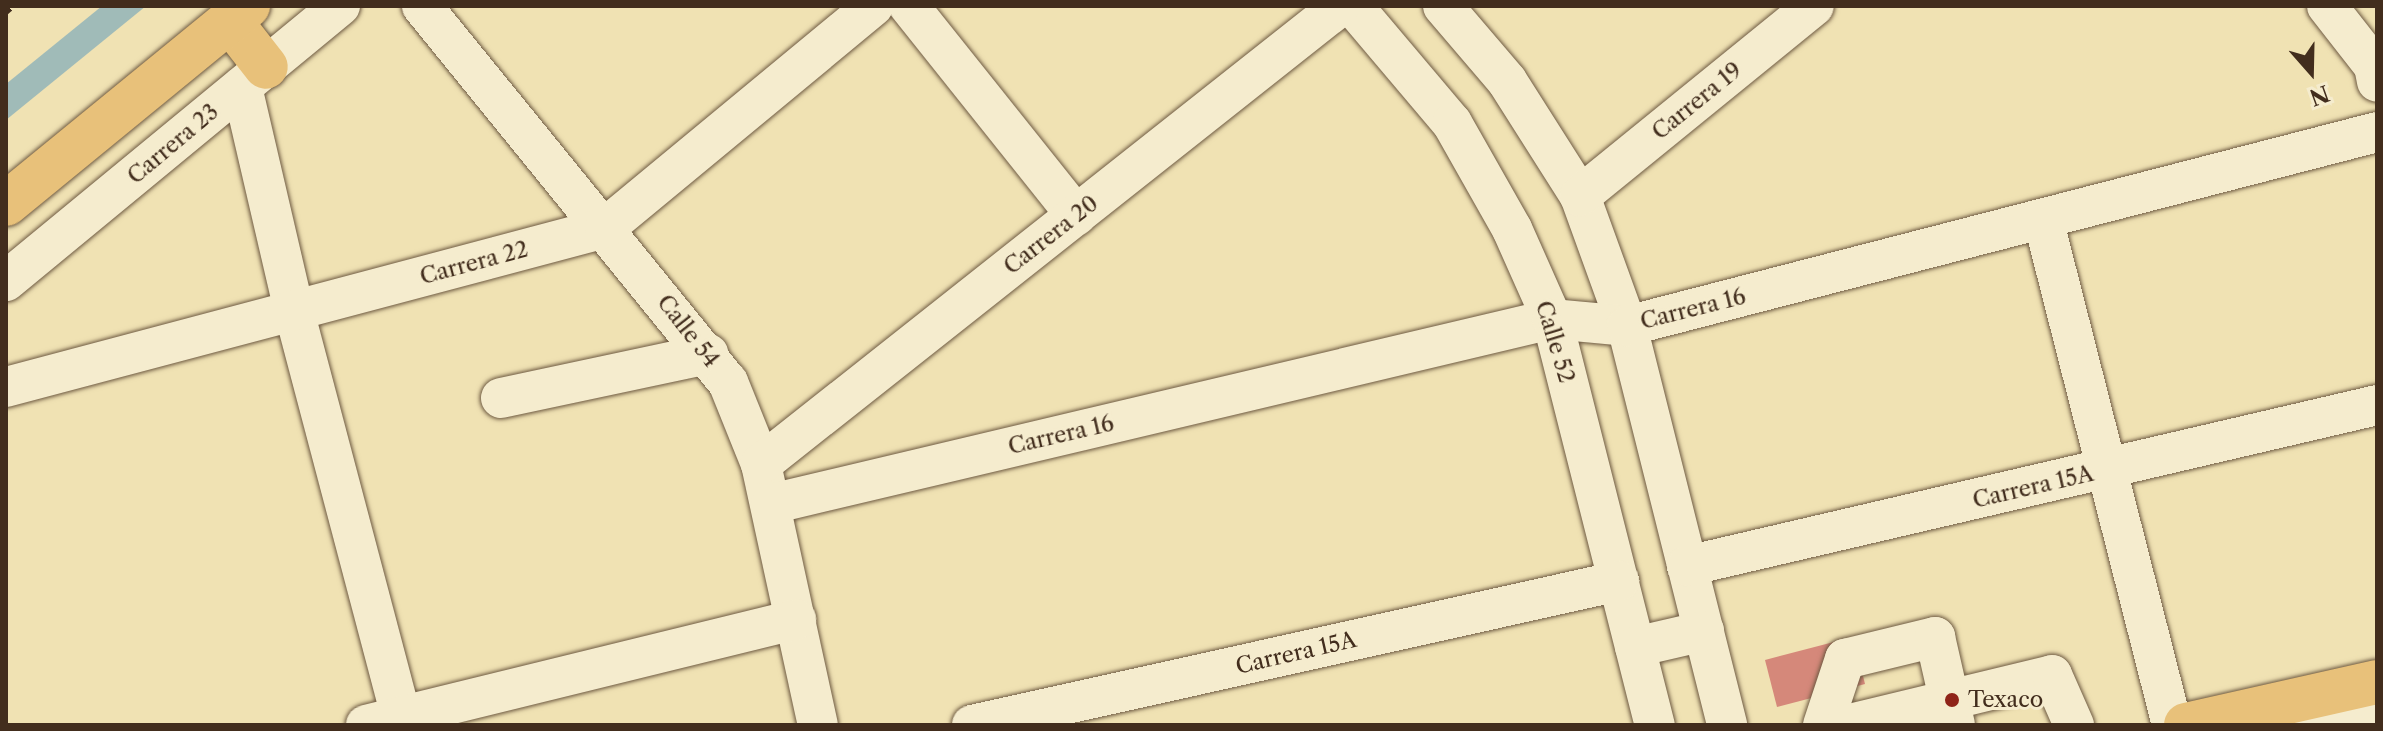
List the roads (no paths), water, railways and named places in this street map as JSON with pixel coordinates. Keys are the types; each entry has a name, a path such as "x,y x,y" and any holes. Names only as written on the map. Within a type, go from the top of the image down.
{"main road":[{"path":"6,204 239,13 254,77"},
{"path":"2186,725 2377,682"}],"street":[{"name":"Carrera 23","path":"6,281 340,6"},
{"name":"Calle 54","path":"422,6 728,382 761,464 818,725"},
{"name":"Carrera 22","path":"6,387 605,228 873,6"},
{"path":"909,6 1076,215"},
{"name":"Carrera 20","path":"761,464 1340,6"},
{"name":"Calle 52","path":"1353,6 1452,123 1512,229 1552,319 1655,725"},
{"path":"1443,6 1507,81 1580,196 1627,326 1727,725"},
{"name":"Carrera 19","path":"1580,196 1814,6"},
{"path":"2327,6 2374,66 2377,82"},
{"path":"254,77 294,311 390,722 796,619"},
{"name":"Carrera 16","path":"771,504 1552,319 1627,326 2377,132"},
{"path":"2043,219 2172,725"},
{"path":"501,398 708,354"},
{"name":"Carrera 15A","path":"1687,566 2109,470 2377,405"},
{"name":"Carrera 15A","path":"972,725 1619,581"},
{"path":"1635,647 1704,631"},
{"path":"1823,725 1845,659 1935,637 1952,713"},
{"path":"1846,725 1952,713 2052,675 2074,725"},
{"path":"2314,725 2377,711"}],"water":[{"path":"102,6 146,6 6,120 6,84"}],"place":[{"name":"Texaco","path":"1952,700"}]}
